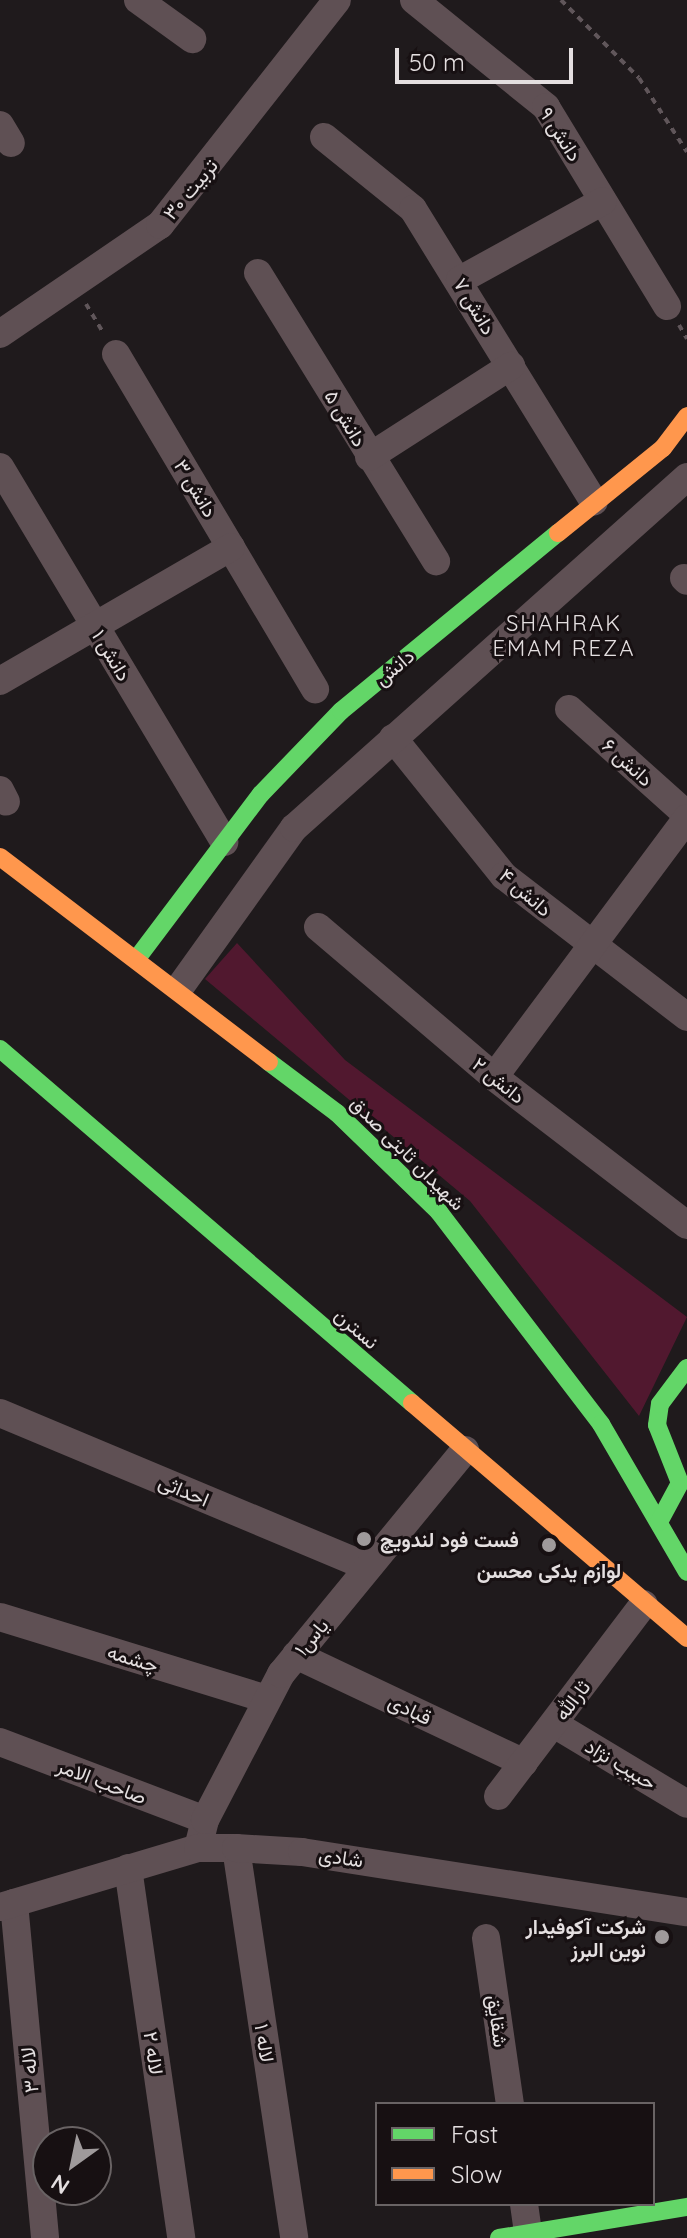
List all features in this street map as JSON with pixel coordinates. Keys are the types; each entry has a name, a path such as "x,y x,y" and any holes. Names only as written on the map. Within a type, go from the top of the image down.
{"street":[{"path":"138,0 192,39"},
{"name":"تربیت ۳۰","path":"0,334 76,288 160,225 337,0"},
{"name":"دانش ۹","path":"414,0 546,107 667,306"},
{"name":"دانش ۷","path":"324,137 413,209 460,280 594,502"},
{"path":"460,280 603,201"},
{"name":"دانش ۵","path":"258,273 436,561"},
{"name":"دانش ۳","path":"116,354 315,689"},
{"path":"369,457 511,366"},
{"name":"دانش","path":"138,957 224,842 341,711 663,448 687,416"},
{"path":"180,987 294,828 393,738 558,599 687,475 663,448"},
{"name":"دانش ۱","path":"0,467 224,842"},
{"path":"0,681 231,547"},
{"name":"دانش ۶","path":"569,709 687,817"},
{"name":"دانش ۴","path":"393,738 504,876 589,945 687,1017"},
{"path":"494,1077 687,817"},
{"name":"شهیدان ثابتی صدق","path":"0,857 180,987 337,1113 439,1212 523,1313 659,1522 687,1572"},
{"name":"دانش ۲","path":"318,927 494,1077 687,1225"},
{"name":"نسترن","path":"0,1049 687,1638"},
{"path":"659,1522 680,1483 657,1425 660,1404 687,1368"},
{"name":"احداثی","path":"0,1413 368,1567"},
{"name":"یاس۱","path":"198,1848 205,1820 266,1699 296,1655 465,1450"},
{"name":"ثارالله","path":"498,1796 644,1604"},
{"name":"چشمه","path":"0,1617 266,1699"},
{"name":"قبادی","path":"296,1655 524,1763"},
{"name":"حبیب نژاد","path":"554,1724 687,1804"},
{"name":"صاحب الامر","path":"0,1742 205,1820"},
{"name":"شادی","path":"7,1905 198,1848 236,1848 333,1856 687,1912"},
{"name":"لاله ۱","path":"236,1848 294,2238"},
{"name":"لاله ۲","path":"128,1868 181,2238"},
{"name":"لاله ۳","path":"7,1905 45,2238"},
{"name":"شقایق","path":"486,1938 510,2102"},
{"path":"524,2206 528,2234"},
{"path":"499,2238 687,2207"}],"path":[{"path":"561,0 639,78 687,152"},
{"path":"76,288 116,354"}],"shaded area":[{"path":"237,943 345,1060 687,1317 639,1416 470,1201 205,979"}],"traffic: fast":[{"path":"138,957 261,794 341,711 558,533"},
{"path":"0,1049 412,1403"},
{"path":"269,1062 337,1113 439,1212 601,1424 687,1572"},
{"path":"659,1522 680,1483 657,1425 660,1404 687,1368"},
{"path":"499,2238 687,2207"}],"traffic: slow":[{"path":"558,533 663,448 687,416"},
{"path":"0,857 269,1062"},
{"path":"412,1403 687,1638"}],"place":[{"name":"فست فود لندویچ","path":"364,1539"},
{"name":"لوازم یدکی محسن","path":"549,1545"},
{"name":"شرکت آکوفیدار نوین البرز","path":"662,1937"}],"district":[{"name":"SHAHRAK EMAM REZA","path":"564,636"}]}
